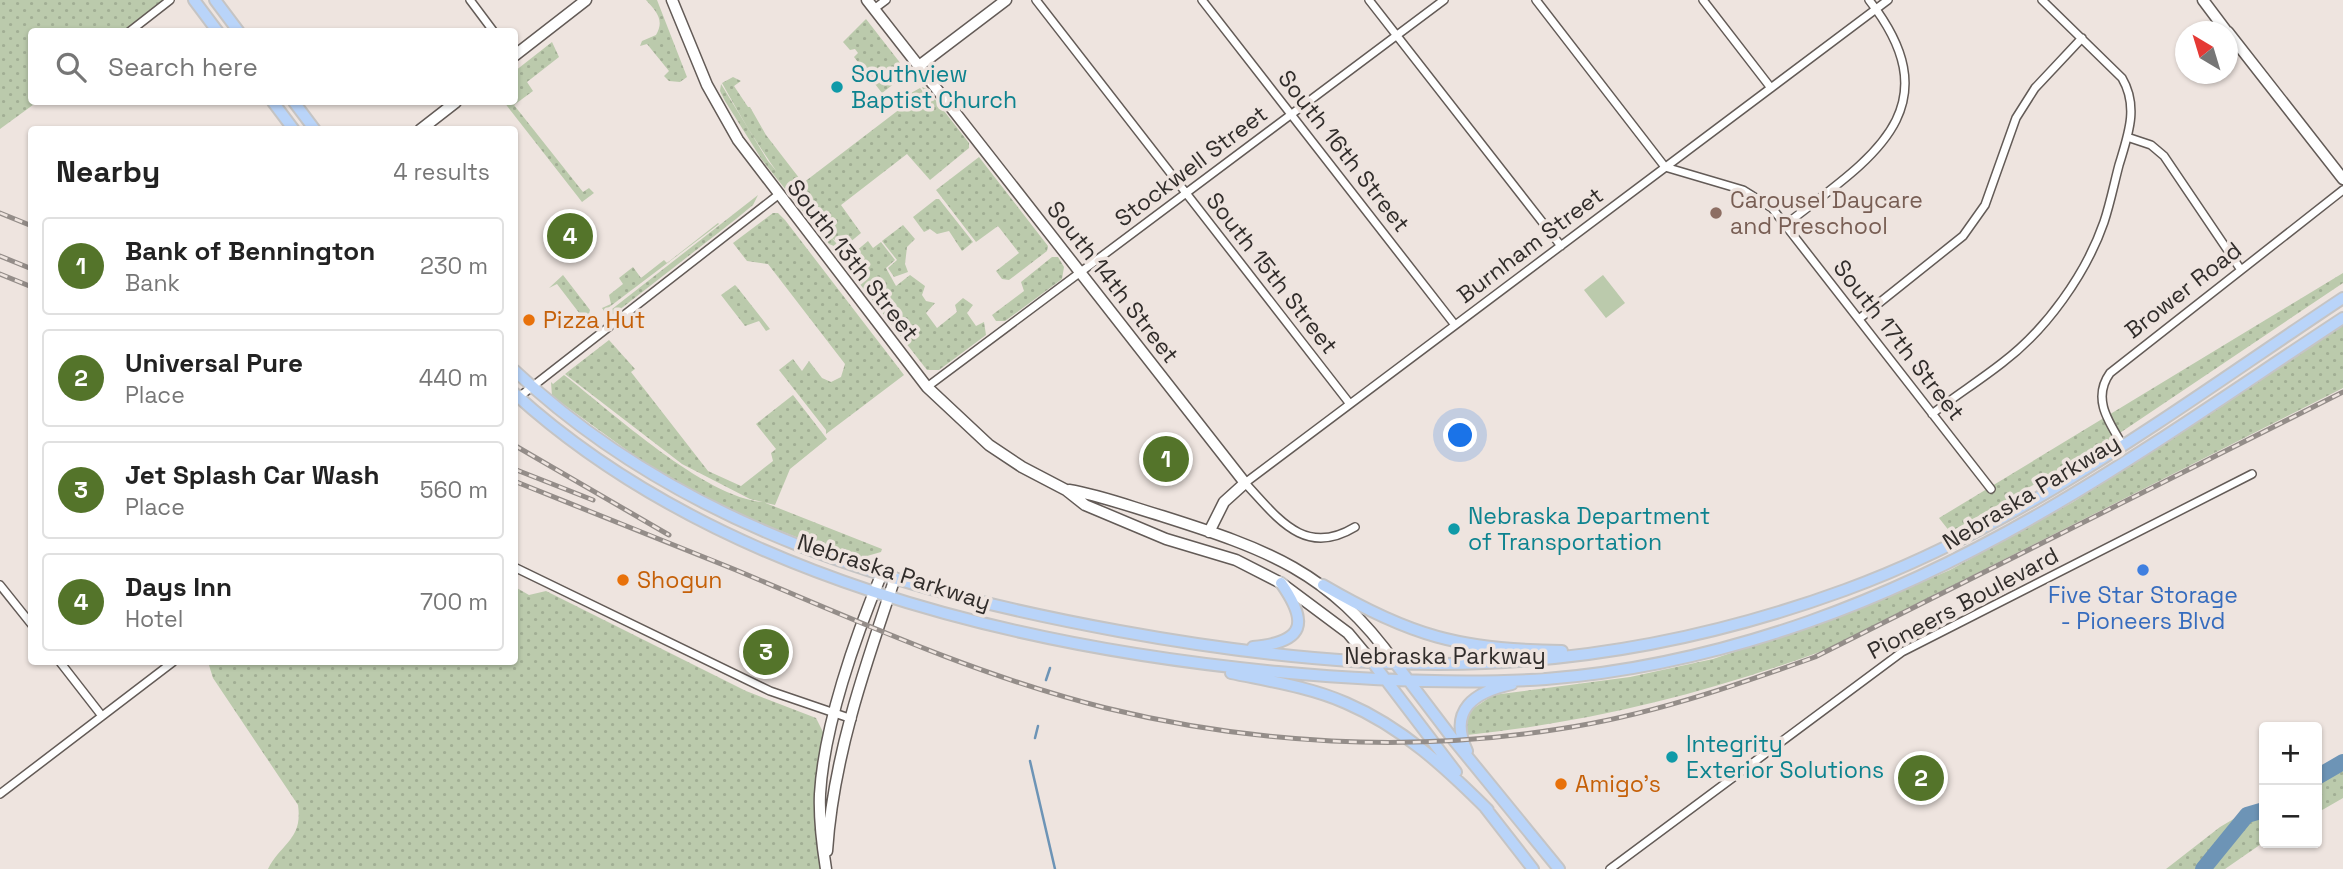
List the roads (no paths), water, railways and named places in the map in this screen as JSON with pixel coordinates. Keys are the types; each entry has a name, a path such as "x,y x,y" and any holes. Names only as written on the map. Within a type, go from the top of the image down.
{"main road":[{"path":"194,0 215,28"},
{"path":"215,0 236,28"},
{"path":"518,53 586,0"},
{"name":"South 13th Street","path":"672,0 717,104 778,195 927,387 989,445 1022,467 1066,490 1085,505 1122,522 1203,552 1236,560 1281,583 1348,633 1373,663"},
{"name":"South 14th Street","path":"867,0 1245,483"},
{"path":"919,66 1006,0"},
{"path":"2203,0 2219,21"},
{"path":"2238,46 2343,179"},
{"path":"275,105 291,126"},
{"path":"295,105 312,126"},
{"path":"425,126 452,105"},
{"name":"Nebraska Parkway","path":"518,374 597,438 688,496 754,528 895,578 1022,613 1237,649 1373,663 1488,663 1604,652 1667,641 1758,619 1874,579 1976,532 2122,444 2343,298"},
{"name":"Nebraska Parkway","path":"518,396 594,457 669,505 772,554 874,590 1029,635 1180,663 1409,681 1545,679 1660,662 1753,640 1820,618 1936,571 2066,500 2343,318"},
{"name":"Burnham Street","path":"1209,532 1219,509 1245,483"},
{"name":"South 13th Street","path":"1066,490 1087,493 1209,532 1280,559 1323,585 1355,612 1396,664"},
{"path":"826,869 820,794 835,713 881,573"},
{"path":"826,869 834,791 852,719 895,578"},
{"path":"1237,649 1281,643 1297,631 1300,623 1298,609 1281,583"},
{"path":"1323,585 1384,620 1443,640 1517,650 1604,652"},
{"path":"1180,663 1290,685 1346,703 1413,742 1488,810"},
{"path":"1373,663 1533,869"},
{"path":"1396,664 1559,869"},
{"path":"1470,757 1460,723 1470,702 1498,687 1545,679"}],"street":[{"path":"134,28 170,0"},
{"path":"470,0 491,28"},
{"path":"874,9 886,0"},
{"name":"South 15th Street","path":"1035,0 1350,404"},
{"name":"South 16th Street","path":"1202,0 1455,325"},
{"path":"1369,0 1560,246"},
{"name":"Stockwell Street","path":"927,387 1444,0"},
{"path":"1536,0 1665,167"},
{"path":"1703,0 1771,88"},
{"path":"1785,225 1863,165 1882,145 1896,123 1903,91 1903,62 1892,31 1869,0"},
{"name":"Burnham Street","path":"1245,483 1888,0"},
{"path":"1933,414 2003,363 2061,300 2078,274 2104,222 2127,137 2132,110 2127,86 2042,0"},
{"path":"1859,319 1950,249 1975,221 1993,185 2016,118 2035,88 2082,38"},
{"path":"2127,137 2151,145 2164,156 2241,270"},
{"name":"South 17th Street","path":"1665,167 1749,192 1767,204 1991,489"},
{"name":"Brower Road","path":"2122,444 2102,405 2101,392 2106,378 2343,190"},
{"path":"518,394 532,387 778,195"},
{"name":"Pioneers Boulevard","path":"1610,869 1902,652 2252,474"},
{"name":"South 14th Street","path":"1245,483 1296,533 1329,538 1355,527"},
{"path":"518,569 700,660 783,696 852,719"},
{"path":"0,585 28,620"},
{"path":"62,665 102,716"},
{"path":"0,794 169,665"}],"waterway":[{"path":"1046,680 1050,668"},
{"path":"1035,738 1038,726"},
{"path":"1030,761 1055,869"},
{"path":"2322,774 2343,762"},
{"path":"2203,869 2247,815 2259,811"}],"railway":[{"path":"0,213 28,224"},
{"path":"0,256 28,267"},
{"path":"0,274 28,285"},
{"path":"518,483 872,628 965,664 1058,695 1162,720 1275,737 1332,741 1446,741 1559,729 1624,716 1720,690 1815,657 2343,392"},
{"path":"518,447 669,535"},
{"path":"518,471 593,500"}],"place":[{"name":"Southview Baptist Church","path":"837,87"},
{"name":"Carousel Daycare and Preschool","path":"1716,213"},
{"name":"Days Inn","path":"570,236"},
{"name":"Pizza Hut","path":"529,320"},
{"name":"Bank of Bennington","path":"1166,459"},
{"name":"Nebraska Department of Transportation","path":"1454,529"},
{"name":"Five Star Storage - Pioneers Blvd","path":"2143,570"},
{"name":"Shogun","path":"623,580"},
{"name":"Jet Splash Car Wash","path":"766,652"},
{"name":"Integrity Exterior Solutions","path":"1672,757"},
{"name":"Universal Pure","path":"1921,778"},
{"name":"Amigo's","path":"1561,784"}]}
